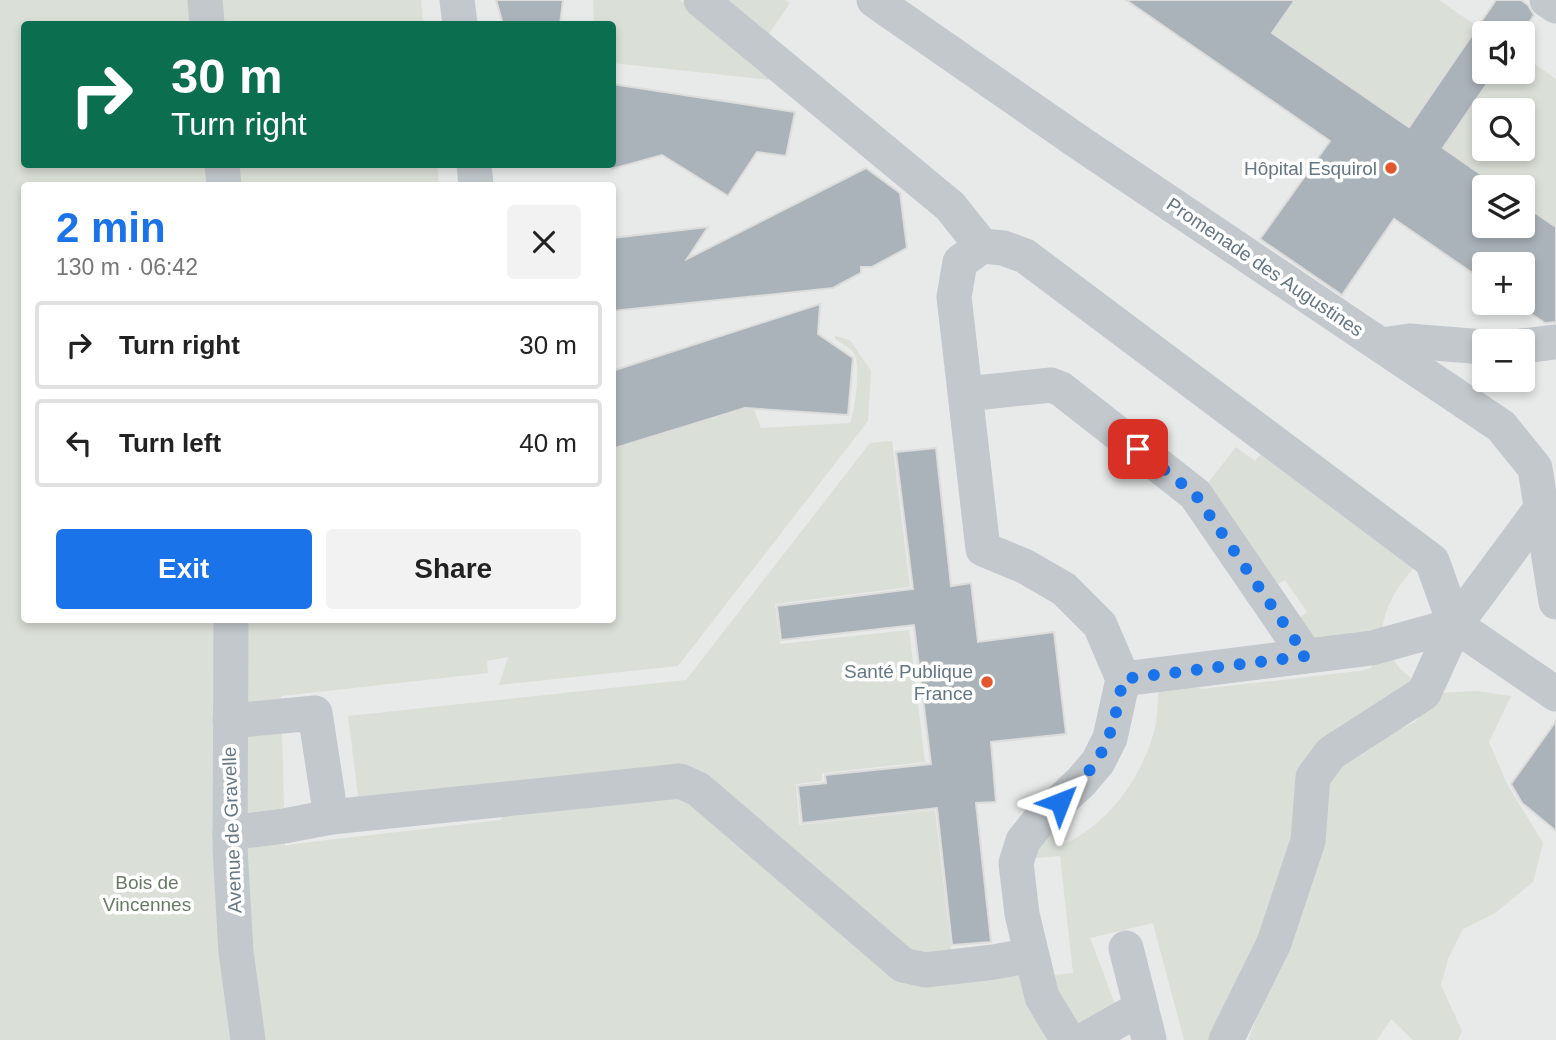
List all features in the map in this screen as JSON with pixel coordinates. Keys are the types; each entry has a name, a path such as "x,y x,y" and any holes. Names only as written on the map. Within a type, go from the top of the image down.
{"street":[{"path":"205,0 207,21"},
{"path":"457,0 460,21"},
{"path":"701,0 950,206 982,246"},
{"name":"Promenade des Augustines","path":"874,0 1080,143 1501,426 1535,468 1556,601"},
{"path":"1547,0 1556,6"},
{"path":"1068,1040 1042,997 1022,914 1016,863 1023,841 1039,821 1081,782 1098,762 1110,738 1123,679 1100,625 1064,589 1024,566 983,549 954,297 960,262 982,246 1003,248 1025,256 1432,561 1455,625 1556,694"},
{"path":"1381,345 1409,341 1472,346"},
{"path":"1535,344 1556,342"},
{"path":"966,394 1051,385 1072,397 1195,494 1306,656"},
{"path":"1501,426 1556,464"},
{"path":"1226,1040 1274,943 1308,841 1313,777 1331,752 1424,693 1455,625 1540,510"},
{"name":"Avenue de Gravelle","path":"231,623 230,833 236,952 248,1040"},
{"path":"1123,679 1372,648 1455,625"},
{"path":"230,721 315,713 331,817"},
{"path":"230,833 331,817 680,781 698,789 903,965 925,970 1031,955"},
{"path":"1084,1040 1145,1024 1126,948"}],"shaded area":[{"path":"418,0 1556,0 1556,1040 523,1040 503,839 285,844 279,696 599,623 616,623 616,182 436,182 434,168 616,168 616,21 421,21"}],"green space":[{"name":"Bois de Vincennes","path":"0,0 421,0 423,21 21,21 21,168 437,168 439,182 21,182 21,623 616,623 616,448 745,409 754,410 761,428 850,423 857,386 856,357 835,339 835,336 850,340 871,371 868,421 678,666 499,685 508,657 487,661 488,673 281,696 285,845 501,820 504,814 683,796 896,975 1015,964 1053,1040 0,1040"},
{"path":"593,0 680,0 779,81 616,63 616,21 594,21"},
{"path":"718,0 785,0 790,3 766,38"},
{"path":"1295,0 1439,0 1472,23 1472,36 1409,127 1272,33"},
{"path":"1535,64 1556,79 1556,227 1535,212 1535,175 1482,175 1443,148 1472,106 1472,161 1535,161 1535,98 1477,98 1487,84 1535,84"},
{"path":"892,441 910,587 775,604 780,644 909,630 925,762 822,773 822,781 796,784 799,825 935,810 952,956 909,952 709,780 359,803 348,716 686,680 870,443"},
{"path":"1236,447 1255,461 1269,451 1420,561 1395,593 1382,631 1320,645 1296,621 1307,612 1285,580 1272,587 1204,488"},
{"path":"1392,656 1399,668 1419,685 1340,735 1291,875 1209,1040 1184,1040 1153,923 1090,938 1115,1004 1073,1026 1048,986 1053,975 1073,973 1060,856 1036,858 1036,846 1049,825 1059,847 1077,838 1122,797 1151,742 1159,690 1199,678 1201,689 1359,671 1371,668 1376,658"},
{"path":"1476,691 1511,696 1489,742 1507,784 1543,843 1533,882 1495,913 1463,929 1448,959 1441,985 1462,1031 1458,1040 1413,1040 1391,1019 1377,1040 1248,1040 1308,890 1325,777 1358,751 1415,722 1438,693"}],"building":[{"path":"496,0 563,0 560,21 502,21"},
{"name":"Hôpital Esquirol","path":"1126,0 1295,0 1272,33 1409,127 1472,35 1472,84 1487,84 1477,98 1472,98 1472,106 1443,148 1482,175 1472,175 1472,238 1535,238 1535,213 1556,227 1556,322 1545,323 1533,315 1535,252 1472,252 1472,273 1394,219 1342,295 1260,239 1330,141"},
{"name":"Hôpital Esquirol","path":"1496,0 1521,0 1534,15 1530,21 1482,21"},
{"path":"616,85 795,112 786,156 757,152 728,196 662,155 616,168"},
{"path":"866,168 900,193 907,248 872,267 861,267 861,273 833,288 616,311 616,238 708,227 687,259"},
{"path":"820,304 818,334 853,358 848,415 745,408 616,448 616,370"},
{"path":"936,448 951,586 971,583 978,642 1054,632 1066,734 991,742 996,802 976,803 991,942 952,945 937,808 802,823 798,786 826,783 825,775 931,764 914,625 781,640 777,606 913,589 896,452"},
{"path":"1556,721 1556,831 1522,803 1511,784"}],"place":[{"name":"Hôpital Esquirol","path":"1391,168"},
{"name":"Santé Publique France","path":"987,682"}],"route":[{"path":"1060,802 1098,762 1110,738 1123,679 1306,656 1195,494 1138,449"}]}
